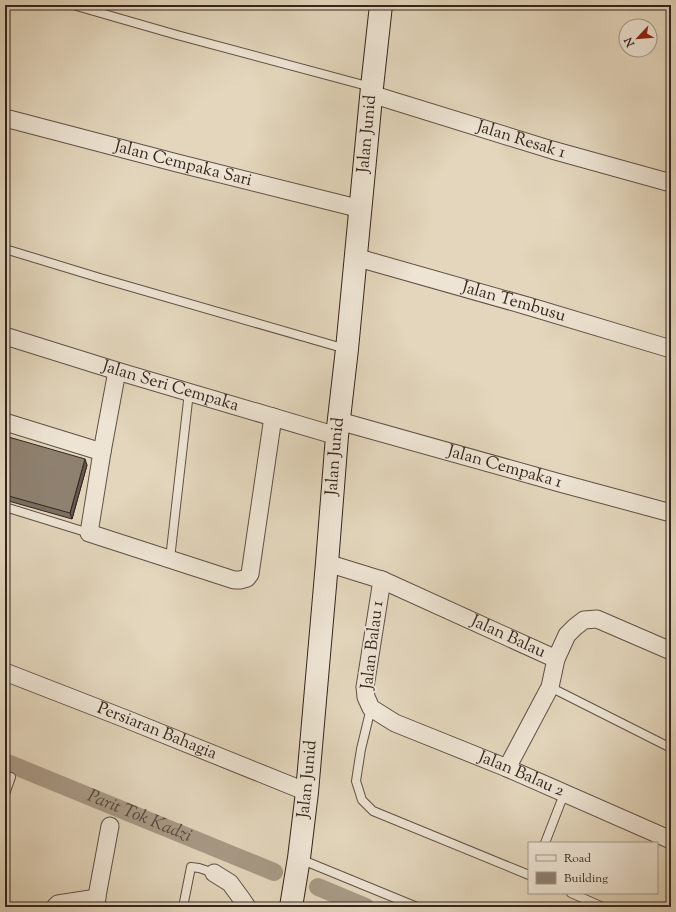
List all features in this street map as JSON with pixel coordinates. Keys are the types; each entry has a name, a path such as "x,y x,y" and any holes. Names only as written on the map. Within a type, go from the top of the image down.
{"street":[{"name":"Jalan Junid","path":"291,907 299,858 336,565 338,429 381,5"},
{"name":"Jalan Resak 1","path":"372,90 552,150 671,183"},
{"name":"Jalan Cempaka Sari","path":"5,118 361,209"},
{"name":"Jalan Tembusu","path":"355,257 671,349"},
{"name":"Jalan Seri Cempaka","path":"5,336 273,417 338,429"},
{"path":"117,371 89,533 234,580 247,578 250,574 273,417"},
{"path":"5,422 102,452"},
{"name":"Jalan Cempaka 1","path":"338,429 560,483 671,513"},
{"name":"Jalan Balau","path":"336,565 382,580 556,659 567,635 575,627 584,620 597,619 671,651"},
{"name":"Jalan Balau 1","path":"371,708 366,697 365,687 382,580"},
{"path":"507,768 550,687 556,659"},
{"name":"Persiaran Bahagia","path":"5,672 307,792"},
{"name":"Jalan Balau 2","path":"371,708 395,723 507,768 671,840"},
{"path":"55,907 58,904 96,902 110,826"},
{"path":"214,873 230,884 246,907"}],"lane":[{"path":"73,5 372,90"},
{"path":"5,249 347,349"},
{"path":"170,559 189,392"},
{"path":"5,507 89,533"},
{"path":"550,687 671,748"},
{"path":"371,708 361,749 356,781 362,800 373,811 528,875"},
{"path":"5,794 11,777"},
{"path":"545,842 564,794"},
{"path":"299,858 417,907"},
{"path":"183,907 191,867 214,873"},
{"path":"573,894 603,907"}],"building":[{"path":"5,436 85,459 70,513 5,495"}],"waterway":[{"name":"Parit Tok Kadzi","path":"5,762 274,872"},
{"name":"Parit Tok Kadzi","path":"318,887 366,907"}]}
